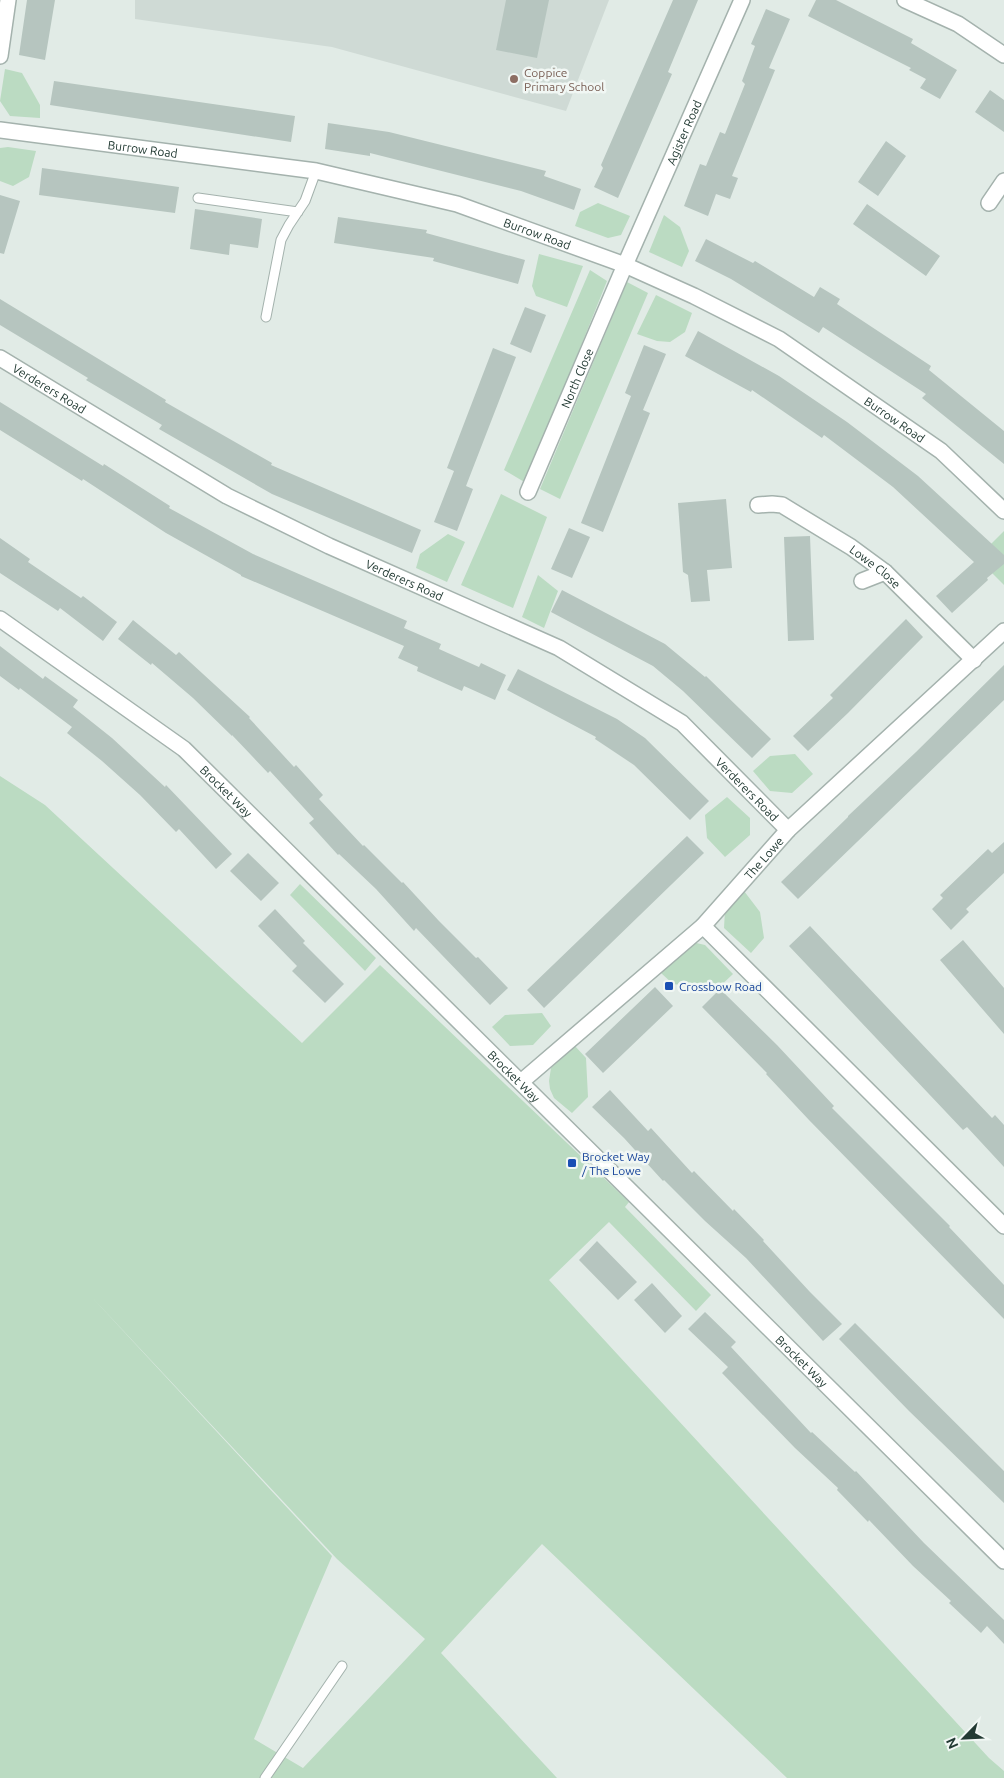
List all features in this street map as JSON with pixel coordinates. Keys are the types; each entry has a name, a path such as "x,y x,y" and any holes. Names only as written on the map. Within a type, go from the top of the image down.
{"street":[{"path":"0,56 8,0"},
{"name":"Agister Road","path":"625,265 742,0"},
{"path":"906,0 958,24 1004,56"},
{"name":"Burrow Road","path":"0,130 316,171 457,204 625,265 694,296 779,340 941,451 1004,511"},
{"path":"989,203 1004,182"},
{"name":"North Close","path":"528,492 625,265"},
{"name":"Verderers Road","path":"0,358 227,496 329,546 559,648 682,723 788,830"},
{"name":"Lowe Close","path":"758,506 772,504 782,506 852,547 885,572 974,660"},
{"path":"862,581 885,572"},
{"name":"Brocket Way","path":"0,620 184,749 1004,1561"},
{"name":"The Lowe","path":"521,1082 703,926 788,830 1004,631"},
{"path":"703,926 1004,1226"}],"lane":[{"path":"266,317 281,240 305,201 316,171"},
{"path":"198,198 298,212"},
{"path":"265,1778 342,1666"}],"shaded area":[{"name":"Coppice Primary School","path":"135,0 609,0 566,111 332,47 135,19"}],"green space":[{"path":"5,69 22,73 40,105 40,118 10,116 0,101"},
{"path":"8,147 36,151 29,177 13,186 0,181 0,148"},
{"path":"598,203 630,216 621,235 608,238 575,226 580,212"},
{"path":"664,215 680,227 689,251 682,267 649,252"},
{"path":"539,254 583,266 567,307 536,296 532,286"},
{"path":"590,270 607,281 526,483 504,470"},
{"path":"627,282 648,293 560,499 540,489"},
{"path":"656,295 692,313 685,332 670,342 657,341 637,334"},
{"path":"501,494 547,517 513,608 461,585"},
{"path":"1004,531 1004,585 986,567 983,552"},
{"path":"448,534 465,542 447,582 416,568 420,554"},
{"path":"538,575 558,591 544,628 522,617"},
{"path":"795,754 813,774 792,793 770,791 753,771 770,756"},
{"path":"0,776 45,805 302,1043 380,965 629,1202 625,1207 711,1295 696,1311 609,1222 549,1280 989,1758 1004,1771 1004,1778 787,1778 542,1544 441,1653 557,1778 0,1778","holes":["88,1293 337,1559 425,1639 303,1768 254,1739 332,1556"]},
{"path":"727,797 750,818 750,835 725,857 707,838 705,815"},
{"path":"300,884 376,958 365,971 290,895"},
{"path":"744,891 760,912 764,938 751,953 724,928 725,910"},
{"path":"692,942 705,945 733,974 716,990 673,984 661,973"},
{"path":"542,1013 551,1026 533,1045 510,1046 492,1027 505,1015"},
{"path":"575,1046 586,1058 588,1097 572,1113 554,1098 549,1081 551,1068"}],"building":[{"path":"27,0 55,0 45,60 19,55"},
{"path":"506,0 549,0 537,58 496,50"},
{"path":"673,0 698,0 668,72 672,74 618,198 594,187 603,168 601,165"},
{"path":"816,0 836,0 913,39 911,43 957,70 940,99 920,88 926,79 909,70 911,68 808,16"},
{"path":"766,9 790,19 769,68 775,70 732,176 738,178 730,199 716,194 708,216 684,206 700,164 706,166 720,132 725,134 745,84 742,81 755,46 751,44"},
{"path":"54,81 295,116 291,142 50,105"},
{"path":"990,90 1004,100 1004,132 975,112"},
{"path":"328,123 389,132 546,171 544,176 581,189 574,210 521,191 370,153 370,156 325,149"},
{"path":"886,141 906,156 878,196 858,182"},
{"path":"42,168 179,187 175,213 39,195"},
{"path":"0,195 20,201 4,254 0,253"},
{"path":"867,204 940,256 926,276 853,224"},
{"path":"195,209 262,219 258,248 230,244 229,255 190,249"},
{"path":"338,217 427,230 426,233 525,260 518,284 433,261 434,258 334,243"},
{"path":"706,239 753,263 755,261 814,297 820,287 840,299 837,304 931,366 929,370 1004,431 1004,464 922,398 926,394 823,327 819,333 731,279 695,261"},
{"path":"0,299 166,400 165,402 272,463 271,465 421,530 412,553 272,494 159,429 162,425 86,380 88,378 0,325"},
{"path":"525,307 546,315 531,353 510,344"},
{"path":"698,331 779,376 847,422 918,476 1004,555 1004,564 952,613 936,596 974,562 893,487 824,435 822,438 752,390 751,392 685,356"},
{"path":"644,345 666,354 643,410 650,413 603,532 581,523 631,396 625,393"},
{"path":"493,348 516,357 466,486 473,489 457,531 434,522 454,471 447,468"},
{"path":"0,402 103,466 104,464 170,506 169,508 253,554 407,621 404,628 441,644 439,649 479,667 481,663 506,675 495,700 464,686 462,691 417,671 418,667 398,658 404,646 241,576 166,533 83,479 82,481 0,430"},
{"path":"726,499 732,568 707,570 710,601 691,602 688,575 683,572 678,503"},
{"path":"569,528 590,537 572,578 551,569"},
{"path":"810,536 814,640 788,641 784,537"},
{"path":"0,538 30,559 28,562 81,598 83,596 117,622 103,641 60,608 58,611 0,573"},
{"path":"562,590 665,644 706,676 771,739 752,758 683,691 653,666 551,612"},
{"path":"906,619 923,637 808,751 793,736 833,698 830,695"},
{"path":"133,620 176,655 179,652 250,717 294,767 296,765 323,795 319,799 363,846 403,882 439,921 508,988 490,1005 416,928 414,931 376,889 338,855 309,823 314,819 270,771 268,773 193,698 152,663 151,665 118,639"},
{"path":"0,646 43,679 45,676 78,700 73,707 112,738 165,787 166,785 232,854 216,869 179,829 176,832 140,795 67,733 72,727 20,688 19,690 0,676"},
{"path":"1004,665 1004,700 798,899 781,882"},
{"path":"518,669 617,719 645,738 709,801 690,820 634,765 595,739 596,737 507,690"},
{"path":"687,836 704,853 544,1008 527,990"},
{"path":"1004,842 1004,873 966,909 969,912 951,930 932,909 943,898 940,895 988,849 992,853"},
{"path":"248,853 279,883 261,901 230,871"},
{"path":"275,909 305,941 303,943 344,984 325,1003 292,971 297,966 258,926"},
{"path":"810,926 992,1118 995,1115 1004,1125 1004,1167 967,1127 963,1130 789,946"},
{"path":"963,940 1004,988 1004,1034 940,960"},
{"path":"655,987 673,1006 603,1073 585,1054"},
{"path":"720,989 777,1045 834,1106 832,1108 950,1226 1004,1285 1004,1319 809,1120 767,1073 702,1007"},
{"path":"610,1090 648,1131 651,1128 692,1173 694,1171 733,1211 734,1209 842,1324 823,1341 746,1258 663,1181 624,1138 592,1107"},
{"path":"597,1241 637,1282 618,1300 579,1260"},
{"path":"652,1283 682,1316 665,1333 634,1300"},
{"path":"705,1312 736,1342 731,1347 811,1433 856,1471 924,1543 1004,1620 1004,1644 987,1626 981,1633 949,1603 951,1601 913,1566 869,1520 868,1522 837,1490 838,1488 795,1448 722,1373 728,1367 688,1329"},
{"path":"855,1323 1004,1471 1004,1503 909,1411 839,1339"}],"place":[{"name":"Coppice Primary School","path":"514,79"},
{"name":"Crossbow Road","path":"669,986"},
{"name":"Brocket Way / The Lowe","path":"572,1163"}]}
